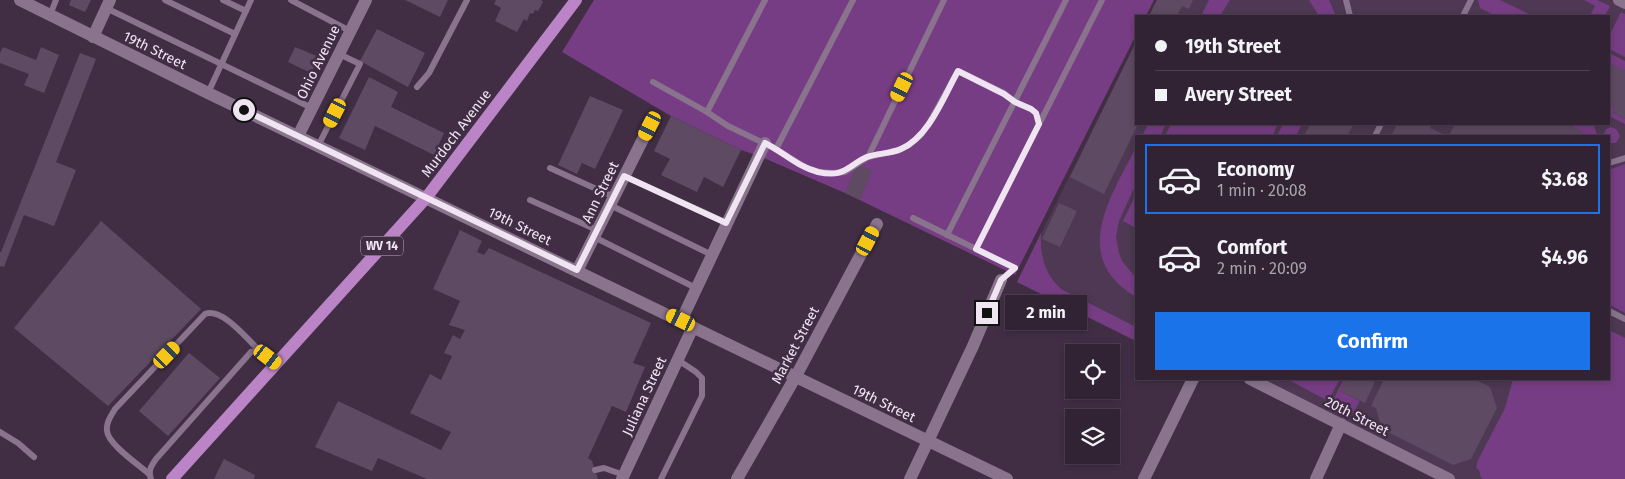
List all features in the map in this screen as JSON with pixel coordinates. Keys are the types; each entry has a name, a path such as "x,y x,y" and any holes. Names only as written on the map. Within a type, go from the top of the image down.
{"main road":[{"name":"Murdoch Avenue","path":"172,479 426,198 576,0"}],"street":[{"name":"19th Street","path":"20,0 208,93 1007,479"},
{"name":"Ohio Avenue","path":"298,136 366,0"},
{"path":"1619,0 1625,3"},
{"path":"93,37 108,4"},
{"name":"Ann Street","path":"577,270 650,126"},
{"path":"681,320 726,223 770,146"},
{"name":"Market Street","path":"737,479 796,376 877,224"},
{"path":"910,479 973,346 1001,280"},
{"name":"Juliana Street","path":"623,477 693,327"},
{"path":"1144,479 1193,380"},
{"name":"20th Street","path":"1253,380 1449,479"},
{"path":"1316,479 1341,424"}],"lane":[{"path":"50,15 56,0"},
{"path":"165,0 235,34"},
{"path":"223,0 246,11"},
{"path":"208,93 251,0"},
{"path":"291,0 350,31"},
{"path":"417,87 429,74 467,0"},
{"path":"707,112 765,0"},
{"path":"770,146 853,0"},
{"path":"868,157 944,0"},
{"path":"947,235 1066,0"},
{"path":"976,249 1102,0"},
{"path":"1346,0 1350,15"},
{"path":"1464,15 1471,0"},
{"path":"108,4 222,64 312,108"},
{"path":"318,146 360,64 339,54"},
{"path":"653,82 728,126 770,146 805,167 820,172 845,172 868,157 899,150 910,144 920,136 958,71 1004,94 1036,113 1039,124"},
{"path":"1610,163 1625,158"},
{"path":"550,168 712,255"},
{"path":"624,176 726,223"},
{"path":"530,200 696,288"},
{"path":"914,218 1015,268 1001,280"},
{"path":"150,476 110,440 107,431 108,420 115,409 205,314 210,312 222,315 259,350 276,363"},
{"path":"1610,312 1625,319"},
{"path":"150,476 150,467 156,460 244,359 251,352 259,350"},
{"path":"661,479 702,396 702,378 678,360"},
{"path":"0,432 18,443 34,457"},
{"path":"595,470 604,468 623,477"}],"shaded area":[{"path":"594,0 1154,0 1146,15 1135,15 1135,37 1015,275 845,193 741,150 671,116 562,52"},
{"path":"1157,0 1619,0 1625,3 1625,479 1449,479 1252,380 1610,380 1610,135 1135,135 1135,341 1017,282 1135,44 1135,125 1610,125 1610,15 1150,15"},
{"path":"1209,0 1230,0 1221,15 1202,15"},
{"path":"1309,0 1329,0 1336,15 1318,15"},
{"path":"1478,0 1500,0 1531,15 1494,15 1480,8"},
{"path":"1584,0 1597,0 1610,6 1606,15 1592,15 1591,13 1595,6"},
{"path":"1621,12 1625,14 1625,57 1610,50 1610,34"},
{"path":"1610,54 1625,61 1625,71 1610,64"},
{"path":"1610,106 1615,109 1613,113 1625,119 1625,124 1610,116"},
{"path":"1148,125 1166,125 1160,135 1142,135"},
{"path":"1170,125 1278,125 1272,135 1166,135"},
{"path":"1282,125 1302,125 1296,135 1278,135"},
{"path":"1568,125 1593,125 1598,135 1582,135 1583,132"},
{"path":"1611,127 1616,129 1620,136 1616,143 1610,143 1610,135 1603,135 1606,129"},
{"path":"1135,149 1135,186 1119,221 1116,237 1122,261 1135,277 1135,296 1116,281 1104,264 1100,245 1107,206"},
{"path":"1625,164 1625,313 1610,305 1610,170"},
{"path":"1135,196 1135,227 1123,221"},
{"path":"1041,233 1042,256 1047,270 1055,283 1061,289 1135,326 1135,341 1017,282"},
{"path":"1610,330 1625,338 1625,479 1481,478 1479,470 1476,468 1478,460 1505,408 1513,380 1610,380"},
{"path":"1289,380 1339,380 1328,401"},
{"path":"1343,380 1346,380 1340,391 1360,401 1353,413 1332,402"}],"building":[{"path":"71,0 91,0 85,12 69,5"},
{"path":"405,0 448,0 440,17"},
{"path":"496,0 541,0 543,2 538,11 535,10 533,14 530,13 527,21 524,19 517,32 495,21 501,8 494,4"},
{"path":"1157,0 1193,0 1189,9 1182,6 1178,15 1150,15"},
{"path":"377,29 425,53 408,87 360,61"},
{"path":"1135,44 1135,125 1138,125 1104,194 1070,177"},
{"path":"3,47 36,60 41,47 59,55 44,93 24,85 29,74 0,63 0,53"},
{"path":"295,47 319,57 311,73 288,62"},
{"path":"80,53 96,59 56,162 76,170 54,226 24,215 4,267 0,266 0,252"},
{"path":"1610,64 1625,71 1625,119 1613,113 1615,109 1610,106"},
{"path":"369,77 398,92 391,107 444,133 434,155 375,126 365,150 339,138"},
{"path":"590,96 623,110 595,169 582,163 577,174 558,165"},
{"path":"671,116 741,150 723,187 704,177 697,192 661,175 670,159 654,151"},
{"path":"1310,125 1353,125 1348,135 1304,135"},
{"path":"1396,125 1432,125 1430,128 1445,135 1394,135 1392,134"},
{"path":"1454,125 1567,125 1583,132 1582,135 1450,135"},
{"path":"857,164 872,171 860,200 845,193"},
{"path":"1059,203 1077,211 1060,247 1042,239"},
{"path":"101,221 201,309 108,406 14,328"},
{"path":"460,230 482,241 477,252 484,255 489,248 651,323 633,363 645,367 626,412 612,406 588,458 592,461 598,479 427,479 378,458 372,471 315,447 338,401 441,450 451,432 410,413 430,374 441,380 452,356 444,353 453,335 460,339 465,330 449,325 460,301 433,289"},
{"path":"189,353 220,378 168,436 139,411"},
{"path":"1346,380 1370,380 1375,382 1365,403 1340,391"},
{"path":"1384,380 1476,380 1490,387 1497,408 1471,459 1453,465 1382,429 1376,408 1371,406"},
{"path":"224,459 255,475 254,479 214,479"}],"route":[{"path":"244,110 577,270 624,176 726,223 765,143 805,167 820,172 845,172 868,157 899,150 920,136 958,71 1031,109 1036,113 1039,124 976,249 1015,268 1001,280 987,313"}]}
